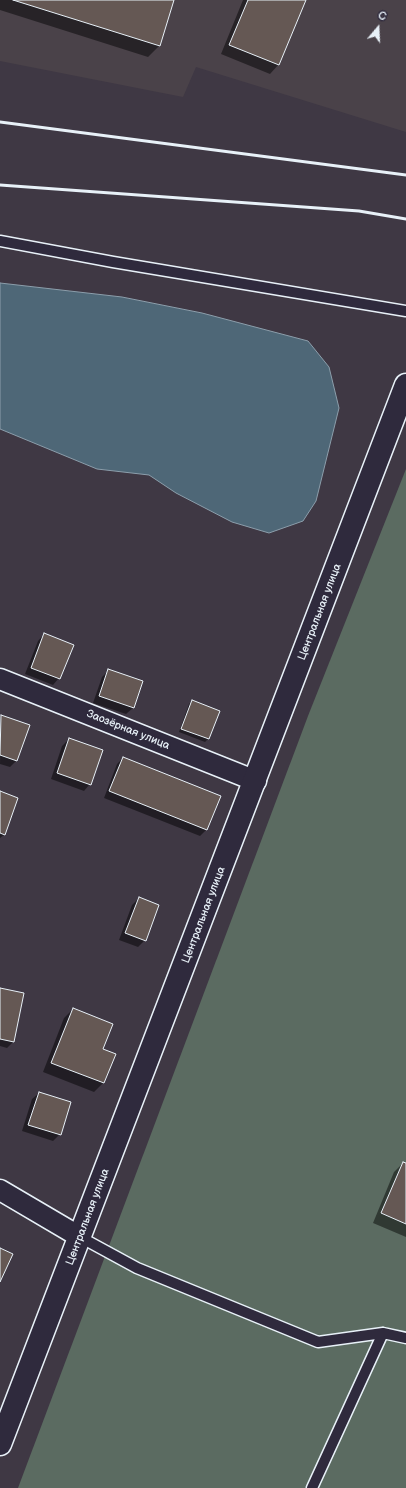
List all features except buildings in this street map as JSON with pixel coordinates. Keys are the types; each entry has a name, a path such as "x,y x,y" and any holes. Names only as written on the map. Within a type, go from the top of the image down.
{"street":[{"name":"Центральная улица","path":"0,1444 256,781 406,385"},
{"name":"Заозёрная улица","path":"0,679 256,781"},
{"path":"0,1190 80,1237"}],"lane":[{"path":"0,241 114,262 406,311"},
{"path":"80,1237 137,1268 318,1342 383,1333 406,1338"},
{"path":"312,1488 383,1333"}],"shaded area":[{"path":"0,0 406,0 406,132 196,67 183,97 0,61"}],"green space":[{"path":"406,469 406,1488 18,1488 308,716"}],"water":[{"path":"0,283 122,297 202,313 308,341 329,367 339,408 316,501 303,521 269,533 232,522 176,493 149,475 97,469 0,429"}],"railway":[{"path":"0,122 406,175"},
{"path":"0,185 359,211 406,219"}]}
